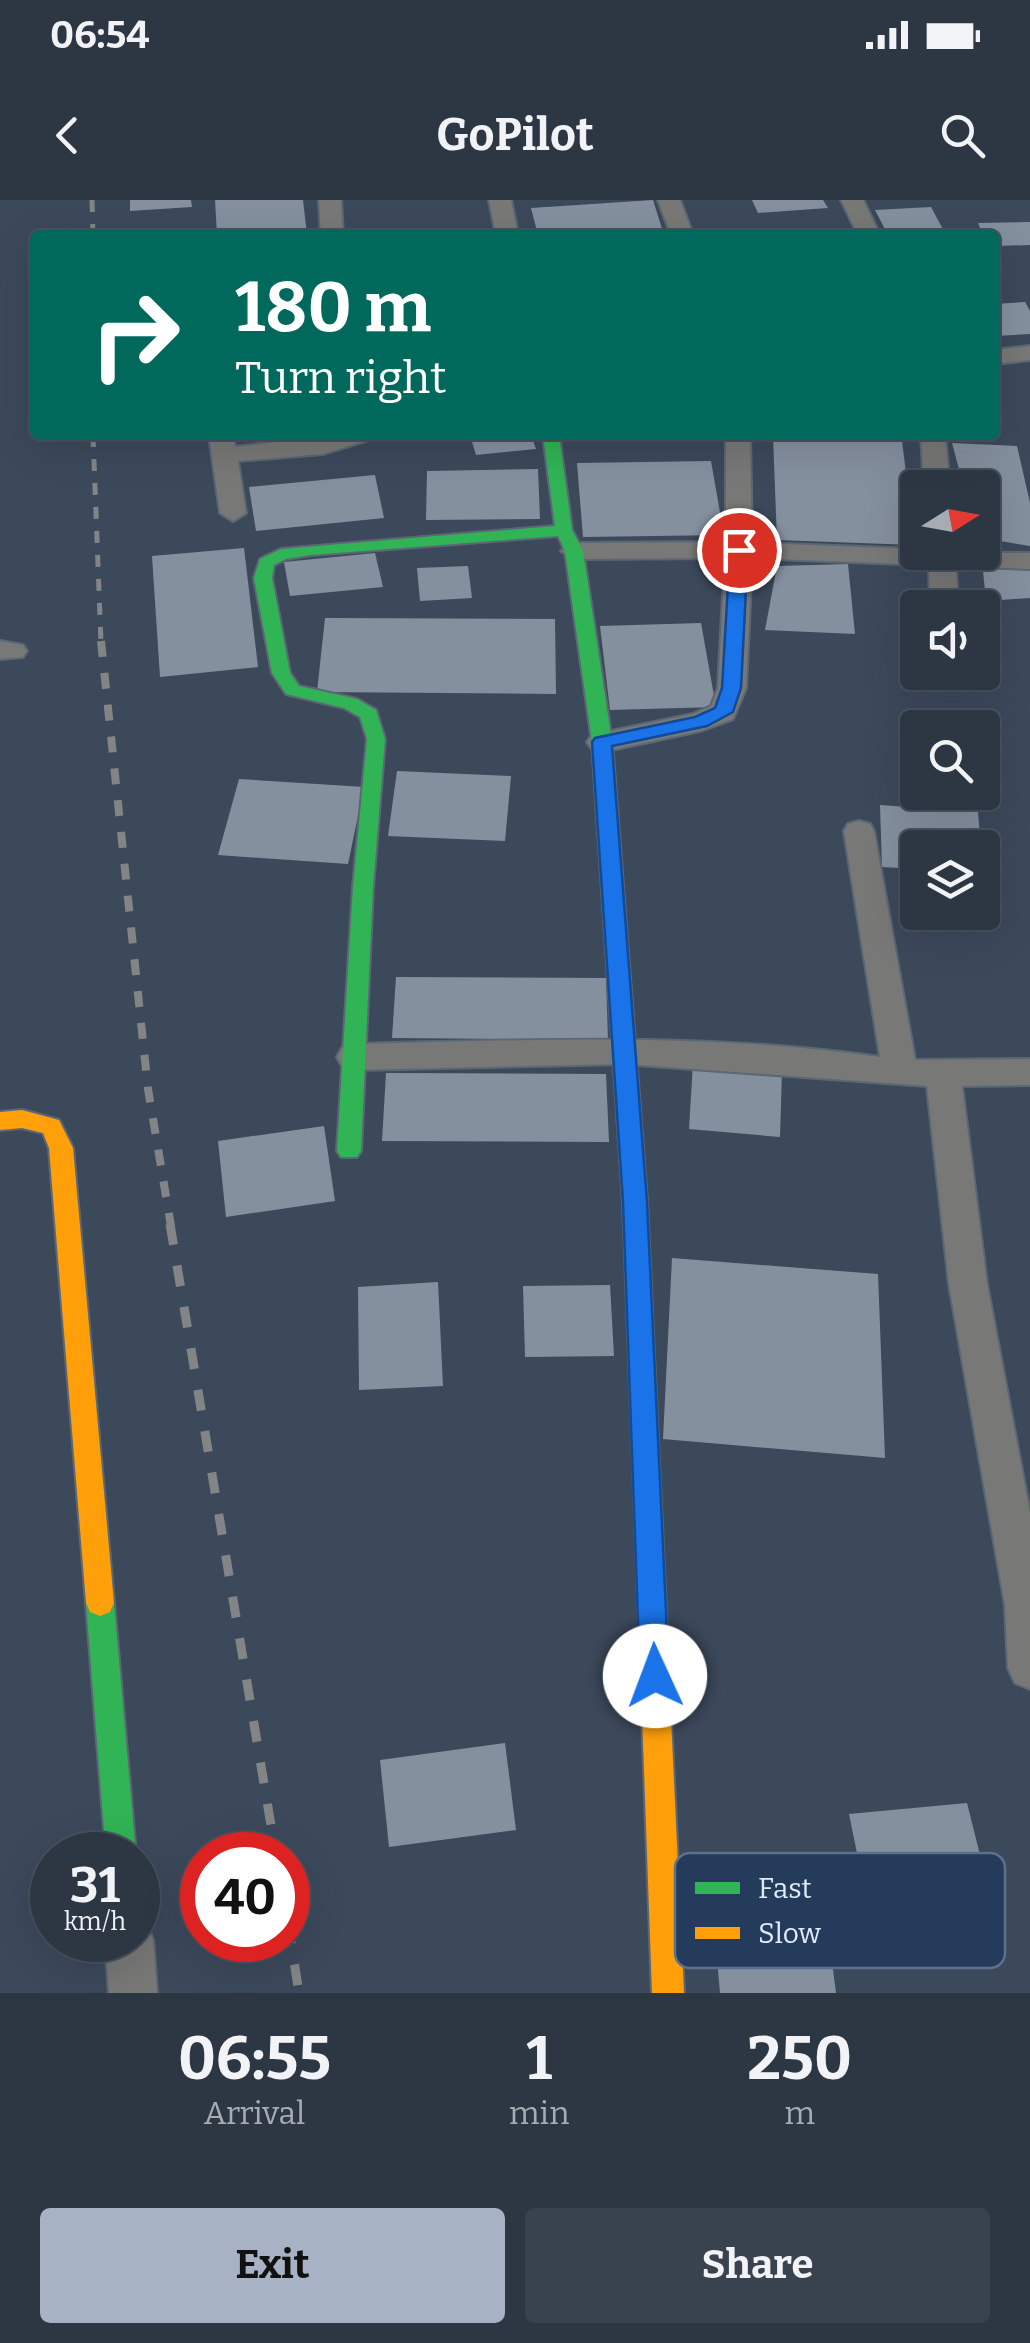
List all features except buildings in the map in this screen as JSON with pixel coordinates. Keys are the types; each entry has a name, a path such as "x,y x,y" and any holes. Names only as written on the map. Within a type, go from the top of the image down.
{"street":[{"path":"330,200 332,230"},
{"path":"500,200 506,230"},
{"path":"669,200 680,230"},
{"path":"852,200 867,230"},
{"path":"1000,357 1030,353"},
{"path":"233,513 224,445 322,446 342,440"},
{"path":"553,440 602,742 635,1202 668,1993"},
{"path":"602,742 700,722 724,712 732,688 739,550 738,440"},
{"path":"932,440 935,470"},
{"path":"350,1151 376,739 368,714 350,703 293,690 282,673 263,578 266,563 281,554 310,550 569,541 900,554"},
{"path":"1000,559 1030,561"},
{"path":"859,831 900,1073"},
{"path":"354,1058 624,1051 830,1062 900,1073 1030,1072"},
{"path":"943,1072 968,1284 1026,1605 1030,1668"},
{"path":"0,1120 22,1119 51,1126 62,1148 120,1832"},
{"path":"130,1962 133,1993"}],"railway":[{"path":"92,200 93,230"},
{"path":"93,440 101,643"},
{"path":"101,641 148,1089 171,1226"},
{"path":"170,1224 272,1832"},
{"path":"294,1962 299,1993"}],"traffic: fast":[{"path":"552,440 564,530 574,551 602,742 635,1201 646,1463"},
{"path":"349,1151 363,887 376,739 369,714 350,703 293,690 281,673 263,578 266,563 281,554 311,550 564,530"},
{"path":"100,1603 119,1832"}],"traffic: slow":[{"path":"0,1121 22,1119 51,1126 61,1148 100,1603"},
{"path":"646,1463 668,1993"}],"route":[{"path":"655,1676 635,1202 602,742 700,722 724,712 732,688 739,550"}]}
